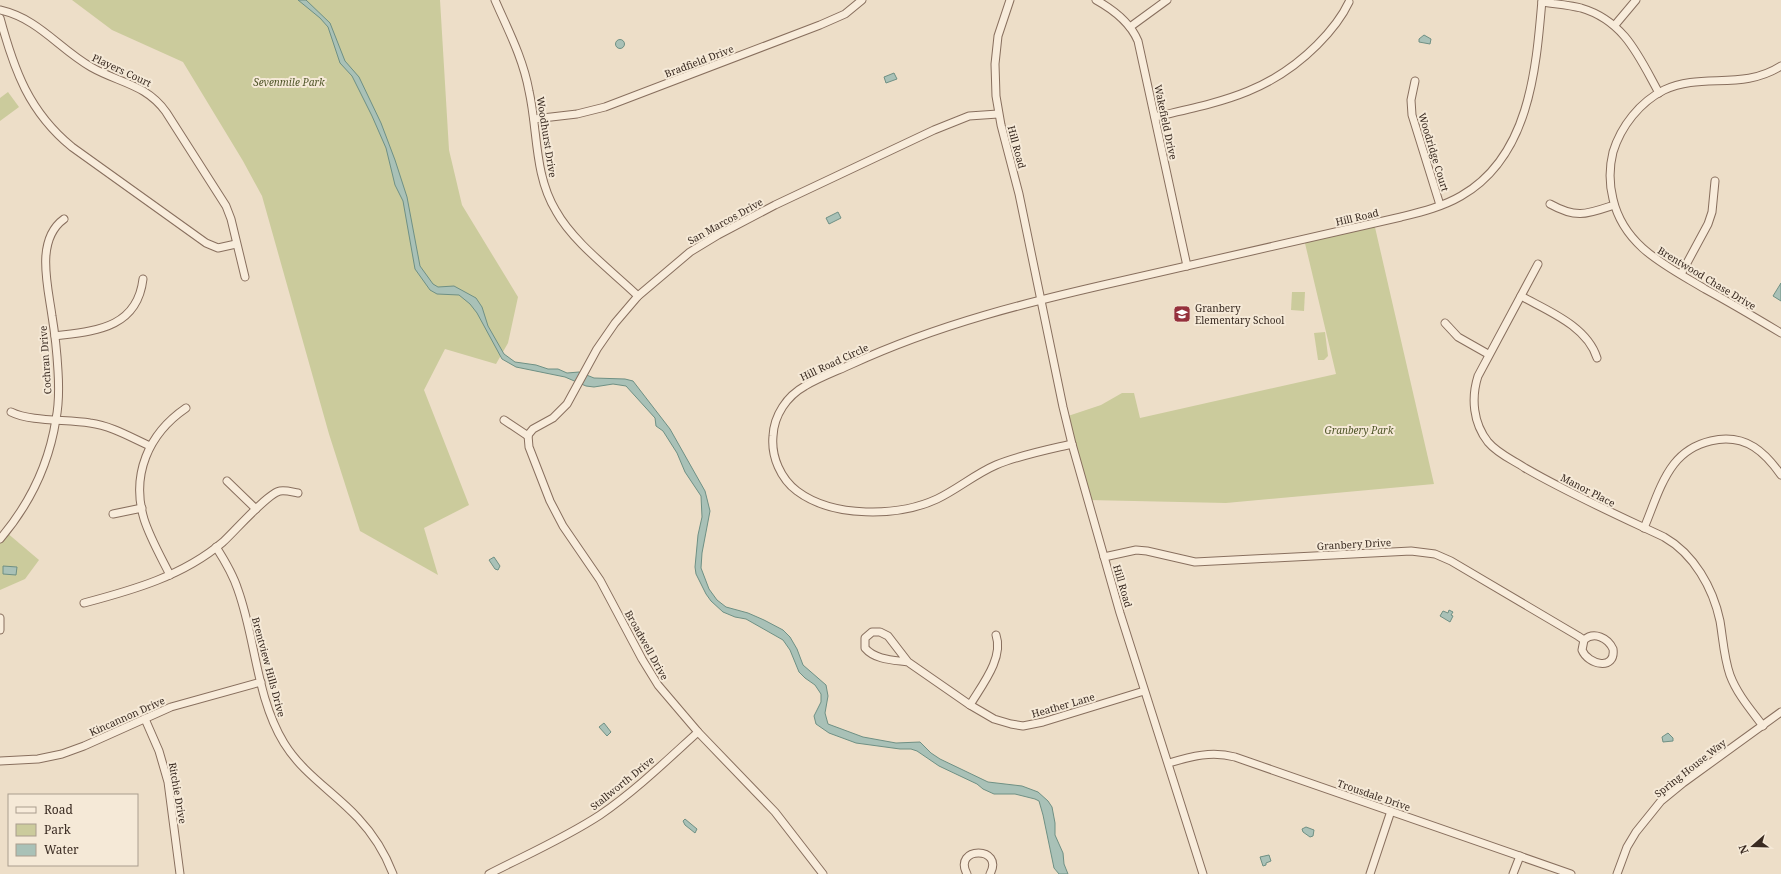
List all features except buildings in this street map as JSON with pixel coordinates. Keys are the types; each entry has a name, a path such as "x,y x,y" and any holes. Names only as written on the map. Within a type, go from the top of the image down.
{"street":[{"name":"Woodhurst Drive","path":"495,0 522,62 534,119 542,174 549,198 556,213 575,236 638,296"},
{"name":"Bradfield Drive","path":"534,119 562,116 592,110 640,95 832,20 850,10 862,0"},
{"name":"Hill Road","path":"1010,0 999,32 995,56 995,87 998,114 1019,194 1040,299 1072,444 1144,691 1169,763 1203,874"},
{"name":"Wakefield Drive","path":"1096,0 1114,11 1130,27 1139,46 1187,266"},
{"path":"1130,27 1167,0"},
{"path":"1615,26 1636,0"},
{"name":"Hill Road","path":"1040,299 1401,217 1440,205 1461,196 1483,180 1500,163 1513,142 1520,123 1529,89 1542,1"},
{"path":"1542,1 1581,8 1593,12 1615,26 1632,43 1659,93"},
{"path":"1155,117 1237,97 1261,87 1278,77 1297,64 1322,40 1339,20 1349,2"},
{"name":"Players Court","path":"0,10 28,20 87,65 143,90 157,100 226,206 245,277"},
{"path":"0,18 12,61 22,83 42,117 53,130 72,147 206,244 218,248 236,244"},
{"name":"Brentwood Chase Drive","path":"1781,66 1755,77 1734,81 1687,83 1659,93 1630,119 1617,142 1610,172 1614,205 1623,226 1637,244 1652,256 1681,274 1781,333"},
{"name":"Woodridge Court","path":"1415,81 1411,100 1412,115 1440,205"},
{"name":"San Marcos Drive","path":"528,436 532,429 547,422 561,412 569,401 585,370 606,335 638,296 670,268 699,246 775,206 952,121 974,115 998,114"},
{"path":"1681,274 1708,224 1712,212 1715,181"},
{"path":"1550,204 1566,212 1580,214 1614,205"},
{"name":"Cochran Drive","path":"0,540 19,514 35,488 47,458 56,419 59,384 46,255 53,230 64,219"},
{"name":"Manor Place","path":"1538,264 1488,354 1478,376 1474,396 1475,411 1479,426 1489,443 1503,455 1533,473 1591,503 1676,544 1689,557 1703,578 1716,609 1732,680 1763,726"},
{"path":"55,336 99,330 117,321 127,313 135,303 140,292 143,279"},
{"path":"1521,296 1569,324 1589,341 1597,358"},
{"name":"Hill Road Circle","path":"1040,299 914,337 806,385 792,395 781,409 774,430 773,450 777,465 783,476 791,486 803,495 837,508 871,512 901,510 926,503 945,495 999,464 1072,444"},
{"path":"1445,323 1458,337 1488,354"},
{"path":"170,575 148,529 142,508 140,477 145,457 150,446 165,425 186,408"},
{"path":"11,412 26,417 88,422 108,426 150,446"},
{"path":"504,420 528,436"},
{"name":"Broadwell Drive","path":"528,436 530,447 542,481 562,526 600,580 655,682 698,732 776,813 823,874"},
{"path":"1644,528 1659,491 1675,463 1690,450 1707,442 1724,440 1749,444 1762,453 1781,475"},
{"path":"227,481 256,509"},
{"path":"84,603 136,589 170,575 191,564 216,547 268,497 278,491 298,494"},
{"path":"113,514 142,508"},
{"name":"Brentview Hills Drive","path":"216,547 228,567 239,591 269,711 285,744 309,774 363,823 379,845 393,874"},
{"name":"Granbery Drive","path":"1104,557 1136,550 1147,551 1195,562 1392,552 1428,552 1451,560 1584,640"},
{"path":"0,618 0,630"},
{"name":"Heather Lane","path":"908,662 874,655 865,648 865,638 872,632 884,633 892,640 908,662 970,705 999,720 1018,725 1028,725 1052,720 1144,691"},
{"path":"970,705 987,676 996,655 999,644 996,635"},
{"path":"1595,636 1608,642 1614,649 1611,659 1607,663 1602,664 1588,658 1582,650 1584,640 1588,637 1595,636"},
{"name":"Kincannon Drive","path":"0,761 38,759 62,754 182,704 261,682"},
{"name":"Spring House Way","path":"1617,874 1625,853 1636,832 1661,801 1683,783 1781,712"},
{"name":"Ritchie Drive","path":"145,719 159,751 168,782 180,874"},
{"name":"Stallworth Drive","path":"489,874 571,833 600,815 637,787 698,732"},
{"name":"Trousdale Drive","path":"1169,763 1203,754 1229,756 1571,874"},
{"path":"1370,874 1391,811"},
{"path":"967,874 965,867 966,859 972,854 979,852 985,854 991,859 993,867 990,874"},
{"path":"1513,874 1520,856"}],"green space":[{"name":"Sevenmile Park","path":"72,0 440,0 449,150 462,205 518,297 508,343 496,364 445,349 424,390 469,505 424,528 438,575 360,531 329,434 262,196 243,161 183,62 112,30"},
{"path":"8,92 19,107 0,121 0,98"},
{"name":"Granbery Park","path":"1374,223 1434,484 1226,503 1088,500 1065,417 1101,405 1122,393 1134,393 1140,418 1336,374 1304,239"},
{"path":"1292,292 1305,292 1304,311 1291,310"},
{"path":"1325,332 1328,356 1324,360 1318,360 1314,333"},
{"path":"6,532 39,560 25,579 0,590 0,539"}],"water":[{"path":"298,0 306,0 330,23 345,61 359,77 381,123 407,197 420,266 433,284 438,287 454,286 476,298 482,307 488,326 504,354 515,362 536,365 548,369 558,369 567,373 579,372 594,378 625,379 633,381 670,429 705,491 710,511 702,553 701,568 709,589 717,600 726,607 748,613 764,620 783,630 790,637 797,649 803,665 826,685 828,696 825,713 828,724 863,737 896,743 920,742 931,753 940,759 988,782 1022,786 1038,792 1052,807 1055,823 1055,835 1063,853 1064,864 1068,874 1059,874 1054,868 1039,801 1015,794 994,794 939,766 917,751 911,749 856,743 829,733 816,724 814,716 821,702 821,694 815,685 799,672 790,650 783,640 746,619 735,617 723,612 706,594 696,574 695,567 698,535 702,517 701,496 685,472 677,453 663,431 656,426 655,418 626,386 613,384 594,387 586,386 565,377 516,367 502,359 477,313 470,304 459,295 437,294 430,290 415,269 403,201 395,185 386,148 372,116 352,76 340,63 328,27 320,18"},
{"path":"1424,35 1431,39 1430,44 1419,42 1419,39"},
{"path":"618,40 622,40 624,44 622,48 618,48 616,46 616,42"},
{"path":"894,73 897,79 886,83 884,77"},
{"path":"838,212 841,218 829,224 826,218"},
{"path":"1781,283 1781,301 1773,296"},
{"path":"494,557 500,566 498,570 495,569 489,560"},
{"path":"3,566 17,567 16,575 3,574"},
{"path":"1449,610 1453,612 1450,622 1440,616 1443,611 1448,613"},
{"path":"604,723 611,732 607,736 599,727"},
{"path":"1668,733 1673,738 1673,741 1663,742 1662,737"},
{"path":"685,819 697,829 695,833 685,825 683,821"},
{"path":"1306,827 1314,830 1313,836 1310,837 1303,832 1302,829"},
{"path":"1269,855 1271,861 1263,866 1260,857"}],"place":[{"name":"Granbery Elementary School","path":"1182,314"}]}
